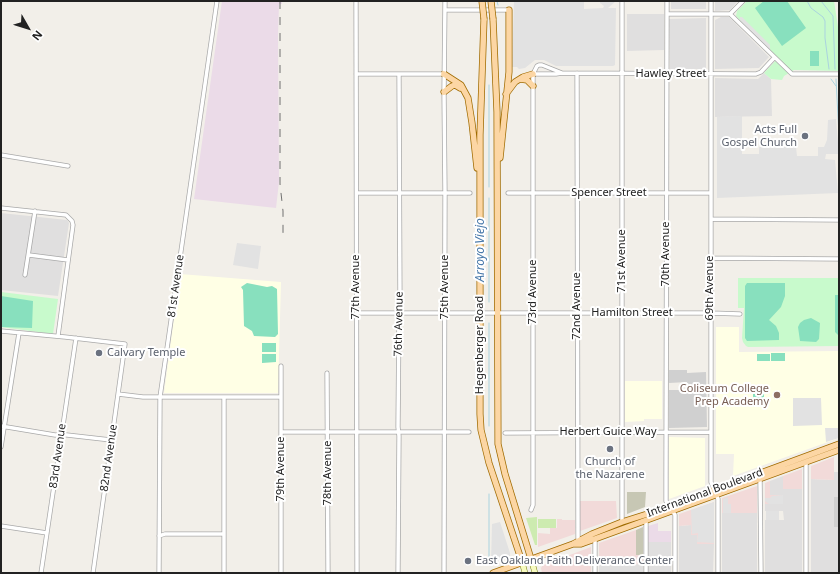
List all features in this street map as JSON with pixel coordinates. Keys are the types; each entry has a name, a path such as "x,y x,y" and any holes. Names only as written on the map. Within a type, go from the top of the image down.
{"main road":[{"name":"Hegenberger Road","path":"482,1 484,19 480,135 481,432 489,463 522,562"},
{"name":"Hegenberger Road","path":"491,1 497,112 498,444 505,474 531,559"},
{"path":"498,194 509,72 509,10"},
{"path":"444,74 456,81 465,91 471,110 480,194"},
{"path":"506,94 515,82 533,74"},
{"path":"520,79 527,80 533,86"},
{"path":"444,92 448,87 455,85 465,91"},
{"name":"International Boulevard","path":"493,573 573,544 578,540 622,522 671,508 839,444"},
{"name":"International Boulevard","path":"714,492 760,478 839,450"},
{"name":"International Boulevard","path":"573,544 581,544 646,520 671,508"},
{"path":"531,559 535,573"},
{"path":"522,562 525,573"}],"street":[{"name":"81st Avenue","path":"159,573 160,397 217,1"},
{"name":"77th Avenue","path":"356,1 356,573"},
{"name":"75th Avenue","path":"444,573 445,1"},
{"name":"71st Avenue","path":"622,1 622,522"},
{"name":"70th Avenue","path":"667,1 666,499 675,515 675,573"},
{"name":"69th Avenue","path":"711,1 710,432 711,485 718,499 718,573"},
{"path":"667,14 730,14 744,1"},
{"path":"445,10 509,10"},
{"path":"730,14 792,74 839,74"},
{"name":"Hawley Street","path":"562,73 539,65 533,74 756,74 761,72 774,58"},
{"name":"72nd Avenue","path":"578,73 578,540"},
{"path":"356,74 444,74"},
{"name":"76th Avenue","path":"398,573 400,309 399,74"},
{"name":"73rd Avenue","path":"531,510 533,505 534,313 533,74"},
{"path":"1,155 68,166"},
{"path":"357,194 470,193"},
{"name":"Spencer Street","path":"508,193 711,193"},
{"path":"1,208 66,215 70,218 73,225 58,336"},
{"path":"25,275 36,211"},
{"path":"710,219 839,220"},
{"path":"29,255 68,260"},
{"path":"710,258 839,259"},
{"name":"Hamilton Street","path":"356,313 444,312 740,314"},
{"path":"1,332 76,338"},
{"path":"1,447 2,427 19,333"},
{"name":"82nd Avenue","path":"76,338 125,344 94,573"},
{"name":"83rd Avenue","path":"41,573 76,338"},
{"name":"79th Avenue","path":"281,366 281,573"},
{"name":"78th Avenue","path":"327,373 329,431 328,573"},
{"path":"118,394 144,397 281,398"},
{"path":"224,398 224,573"},
{"path":"2,427 111,440"},
{"path":"281,432 469,432"},
{"name":"Herbert Guice Way","path":"505,433 710,432"},
{"path":"806,462 806,573"},
{"path":"760,478 761,573"},
{"path":"646,520 646,573"},
{"path":"1,526 47,533"},
{"path":"159,536 166,534 224,534"},
{"path":"594,539 595,573"}],"shaded area":[{"path":"222,1 282,1 282,4 279,4 278,35 279,182 276,208 194,199"},
{"path":"514,1 584,1 584,9 603,8 604,6 600,3 600,1 616,1 608,8 616,8 615,65 556,66 544,60 535,60 525,68 519,69 517,67 512,67"},
{"path":"671,1 706,1 706,9 671,9"},
{"path":"715,1 738,1 730,10 715,11"},
{"path":"627,14 664,14 664,50 627,51"},
{"path":"721,17 729,17 769,57 759,68 715,69 715,20"},
{"path":"740,17 742,17 770,45 770,52 740,20"},
{"path":"706,18 706,69 670,69 669,19"},
{"path":"764,73 771,79 772,116 715,117 715,78 758,79"},
{"path":"742,116 742,154 759,154 759,147 796,147 797,156 818,156 818,147 824,147 827,140 828,120 836,119 839,154 826,154 825,159 835,160 838,193 717,198 717,117"},
{"path":"1,213 67,220 69,223 58,296 1,290"},
{"path":"237,243 261,246 258,269 233,265"},
{"path":"180,274 281,282 278,393 164,393"},
{"name":"Coliseum College Prep Academy","path":"716,327 739,327 739,352 839,351 839,438 733,476 734,454 716,454"},
{"path":"669,370 687,370 687,373 706,372 707,427 669,428 669,390 687,390 687,382 669,383"},
{"path":"625,381 662,381 662,419 644,419 644,421 625,422"},
{"path":"793,398 821,398 822,425 793,426"},
{"path":"825,428 839,428 839,438 826,442"},
{"path":"669,437 705,438 705,486 669,499"},
{"path":"834,457 834,480 811,479 811,466"},
{"path":"839,468 839,497 834,498 834,526 839,527 839,573 811,573 811,479 834,480 834,472 838,472"},
{"path":"802,469 802,489 783,489 783,476"},
{"path":"783,476 783,489 802,489 802,573 765,573 765,520 784,520 783,511 765,511 765,504 783,504 770,495 770,481"},
{"path":"770,481 770,495 783,495 783,504 765,504 765,483"},
{"path":"757,486 757,513 722,513 722,498"},
{"path":"627,492 646,492 645,507 627,514"},
{"path":"783,495 783,504 769,504 765,501 765,498"},
{"path":"728,497 728,504 731,504 731,513 723,513 723,499"},
{"path":"834,497 839,497 839,527 834,527"},
{"path":"580,501 616,501 617,518 580,531"},
{"path":"714,502 714,544 697,544 697,535 691,535 691,525 679,526 679,514"},
{"path":"714,502 714,543 697,542 698,533 692,534 691,510"},
{"path":"766,511 779,511 779,520 766,520"},
{"path":"722,513 757,513 757,573 722,573"},
{"path":"557,519 575,520 575,534 538,547 538,533 550,534 550,528 557,528"},
{"path":"500,522 510,556 491,563 492,524"},
{"path":"658,523 658,531 671,531 671,542 648,542 648,526"},
{"path":"691,525 691,534 697,535 697,544 714,544 713,573 679,573 679,526"},
{"path":"643,527 643,555 636,555 636,530"},
{"path":"636,530 636,555 643,555 643,564 599,565 599,543"},
{"path":"648,542 671,542 671,573 648,573"},
{"path":"591,547 591,573 542,573 541,568 543,565"},
{"path":"643,564 643,573 599,573 599,565"}],"green space":[{"path":"747,1 834,1 839,33 839,71 794,70 784,76 782,80 771,79 764,73 778,58 736,16 737,11"},
{"path":"764,1 787,1 806,28 782,46 755,8"},
{"path":"810,51 819,51 819,66 810,66"},
{"path":"738,278 839,278 839,346 746,346 742,338 744,308 738,308"},
{"path":"247,283 267,287 272,286 277,289 278,334 275,337 254,336 252,331 244,326 243,290 241,287"},
{"path":"747,283 785,283 785,296 781,307 769,320 776,326 779,333 779,340 747,341 745,338 745,286"},
{"path":"1,292 58,299 53,334 1,327"},
{"path":"835,295 839,295 839,336 835,332"},
{"path":"1,296 33,301 32,328 1,327"},
{"path":"811,318 820,323 819,339 816,342 800,341 798,327 804,320"},
{"path":"262,343 276,343 276,352 262,352"},
{"path":"771,353 785,353 785,361 771,361"},
{"path":"262,354 276,354 276,362 262,363"},
{"path":"757,354 770,354 770,361 757,361"},
{"path":"753,394 764,394 764,407 753,407"},
{"path":"537,517 537,545 535,545 526,518"},
{"path":"538,519 556,519 556,528 538,528"}],"waterway":[{"name":"Arroyo Viejo","path":"497,1 498,5"},
{"path":"807,1 811,8 823,17 825,21 825,38 829,69"},
{"path":"821,1 833,16 835,69"},
{"path":"831,79 836,86"},
{"path":"836,79 839,135"},
{"name":"Arroyo Viejo","path":"489,85 489,187"},
{"name":"Arroyo Viejo","path":"489,198 489,302"},
{"name":"Arroyo Viejo","path":"489,323 489,426"},
{"name":"Arroyo Viejo","path":"489,494 490,564"}],"railway":[{"path":"280,1 280,184 283,211 283,239"}],"place":[{"name":"Acts Full Gospel Church","path":"805,136"},
{"name":"Calvary Temple","path":"99,353"},
{"name":"Coliseum College Prep Academy","path":"777,395"},
{"name":"Church of the Nazarene","path":"610,449"},
{"name":"East Oakland Faith Deliverance Center","path":"468,561"}]}
